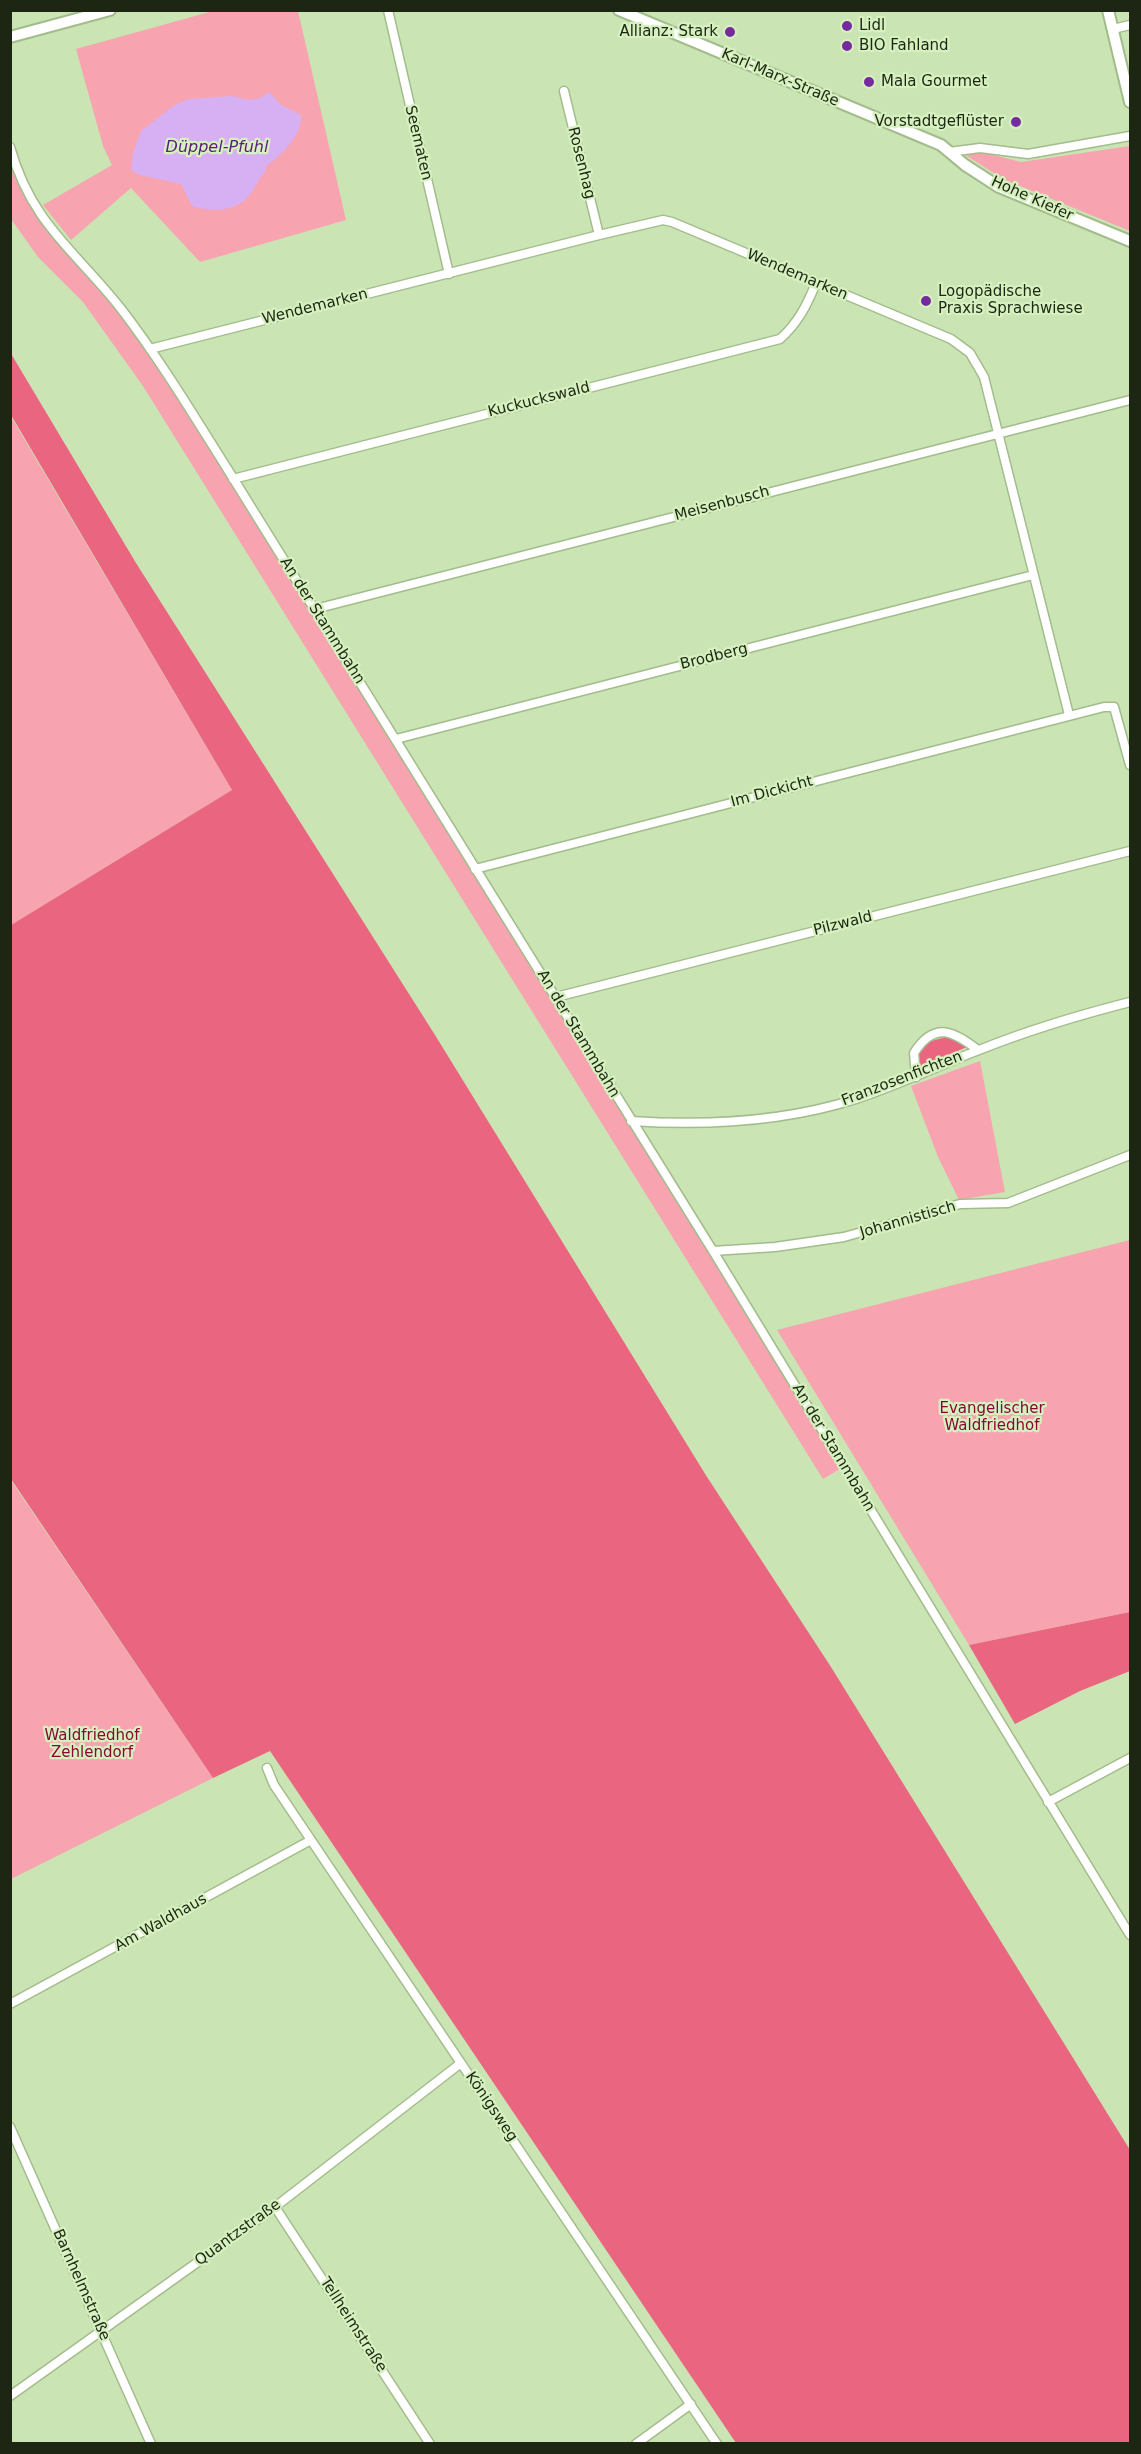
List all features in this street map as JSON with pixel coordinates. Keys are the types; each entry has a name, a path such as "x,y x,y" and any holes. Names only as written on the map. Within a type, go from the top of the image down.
{"street":[{"path":"10,37 110,10"},
{"name":"Seematen","path":"388,10 449,274"},
{"name":"Karl-Marx-Straße","path":"619,10 945,148"},
{"path":"1108,10 1131,102"},
{"path":"1113,29 1131,25"},
{"name":"Rosenhag","path":"564,91 599,235"},
{"path":"945,148 980,148 1028,153 1131,135"},
{"name":"An der Stammbahn","path":"10,147 27,194 45,222 110,295 150,349 315,609 713,1251 1131,1935"},
{"name":"Hohe Kiefer","path":"945,148 965,165 999,187 1131,241"},
{"name":"Wendemarken","path":"150,349 599,235 663,220 672,222 951,339 970,353 984,377 996,433 1069,716"},
{"name":"Kuckuckswald","path":"233,479 780,339 800,317 816,283"},
{"name":"Meisenbusch","path":"315,609 1131,400"},
{"name":"Brodberg","path":"396,739 1033,575"},
{"path":"1069,716 1104,707 1114,707 1131,765"},
{"name":"Im Dickicht","path":"475,869 1069,716"},
{"name":"Pilzwald","path":"556,997 1131,851"},
{"name":"Franzosenfichten","path":"632,1121 674,1124 748,1121 855,1099 916,1077 978,1050 1079,1015 1131,1002"},
{"path":"916,1077 914,1053 930,1036 951,1032 962,1036 978,1050"},
{"name":"Johannistisch","path":"713,1251 775,1247 844,1237 960,1204 1008,1203 1131,1155"},
{"path":"1048,1802 1131,1758"},
{"name":"Königsweg","path":"267,1768 274,1785 717,2444"},
{"name":"Am Waldhaus","path":"10,2004 311,1840"},
{"name":"Quantzstraße","path":"10,2396 275,2207 461,2063"},
{"name":"Barnhelmstraße","path":"10,2127 151,2444"},
{"name":"Tellheimstraße","path":"275,2207 430,2444"},
{"path":"636,2444 691,2404"}],"green space":[{"path":"213,11 298,11 346,220 200,262 131,188 71,240 43,205 112,165 103,146 76,49"},
{"path":"1130,146 1130,231 1003,179 964,154 965,152 982,152 1021,162"},
{"path":"10,147 27,194 150,349 845,1466 823,1479 143,386 83,302 38,257 11,219"},
{"path":"10,415 232,790 11,925 10,925"},
{"path":"980,1061 1005,1192 959,1200 938,1157 911,1086"},
{"name":"Evangelischer Waldfriedhof","path":"1130,1240 1130,1612 969,1645 777,1330"},
{"name":"Waldfriedhof Zehlendorf","path":"10,1479 213,1778 11,1879 10,1879"}],"shaded area":[{"path":"10,352 136,563 435,1035 707,1477 831,1667 1130,2150 1130,2443 736,2443 270,1751 213,1778 11,1479 11,925 232,790 11,415"},
{"path":"946,1037 960,1039 967,1047 917,1068 918,1051 931,1041"},
{"path":"1130,1612 1130,1671 1080,1691 1015,1724 969,1645"}],"water":[{"name":"Düppel-Pfuhl","path":"269,92 281,105 301,115 298,130 289,145 265,167 266,171 248,197 234,207 208,210 192,206 181,184 140,175 131,170 133,153 141,131 173,106 189,99 232,96 250,100 260,98"}],"place":[{"name":"Lidl","path":"847,26"},
{"name":"Allianz: Stark","path":"730,32"},
{"name":"BIO Fahland","path":"847,46"},
{"name":"Mala Gourmet","path":"869,82"},
{"name":"Vorstadtgeflüster","path":"1016,122"},
{"name":"Logopädische Praxis Sprachwiese","path":"926,301"}]}
